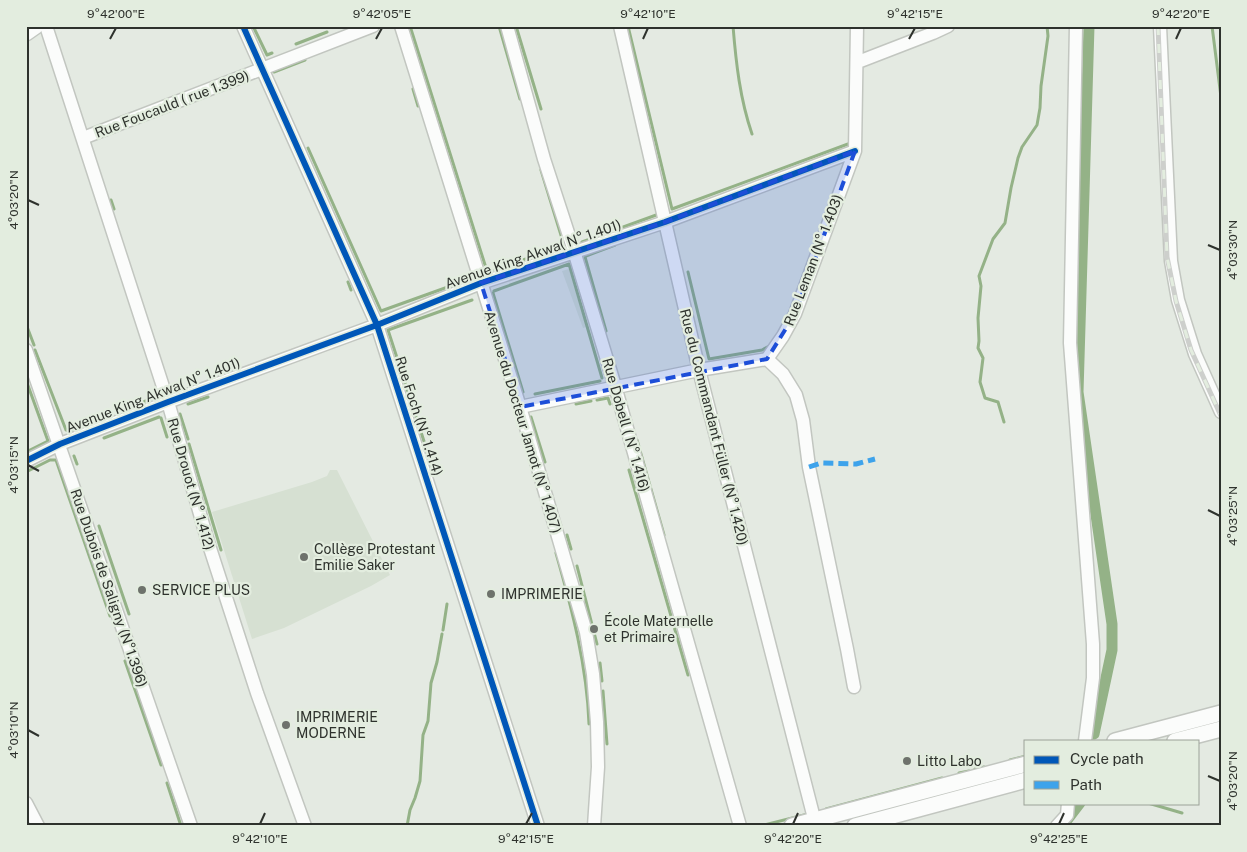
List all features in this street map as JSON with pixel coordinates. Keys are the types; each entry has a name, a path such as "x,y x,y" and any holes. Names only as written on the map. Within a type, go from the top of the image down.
{"main road":[{"path":"26,33 36,26"},
{"path":"1119,740 1221,713"},
{"path":"1179,740 1221,729"},
{"path":"792,826 815,823 1024,765"},
{"path":"855,826 1024,781"}],"street":[{"name":"Rue Drouot (N° 1.412)","path":"46,26 168,402 208,542 257,694 305,826"},
{"name":"Rue Foch (N° 1.414)","path":"243,26 377,325 538,826"},
{"name":"Rue Foucauld ( rue 1.399)","path":"83,138 372,26"},
{"name":"Avenue du Docteur Jamot (N° 1.407)","path":"401,26 520,407 586,632 592,666 597,722 598,767 594,826"},
{"name":"Rue Dobell ( N° 1.416)","path":"507,26 544,159 574,251 614,386 740,826"},
{"name":"Rue du Commandant Füller (N° 1.420)","path":"620,26 699,370 815,823"},
{"name":"Rue Leman (N° 1.403)","path":"767,359 795,314 855,151 858,62 857,26"},
{"path":"858,62 948,26"},
{"path":"1076,26 1070,343 1093,644 1092,678 1085,740"},
{"path":"1160,26 1172,270 1178,300 1195,354 1221,412"},
{"name":"Avenue King Akwa( N° 1.401)","path":"26,461 60,444 377,325 481,283 665,222 855,151"},
{"name":"Rue Dubois de Saligny (N°1.396)","path":"26,350 191,826"},
{"path":"520,407 614,386 767,359 783,374 796,395 803,420 808,466 854,687"},
{"path":"26,803 38,826"},
{"path":"1057,826 1067,815 1068,804"}],"highlighted area":[{"path":"855,151 795,314 767,359 520,407 481,283 665,222"}],"shaded area":[{"path":"569,269 586,327 583,328 562,271"},
{"name":"Collège Protestant Emilie Saker","path":"330,470 337,470 390,575 284,628 252,639 212,512 312,482 327,476"}],"waterway":[{"path":"253,26 267,55 272,53"},
{"path":"410,26 486,268"},
{"path":"499,26 520,99"},
{"path":"516,26 541,109"},
{"path":"628,26 672,209 848,144"},
{"path":"733,26 739,81 744,108 752,134"},
{"path":"1004,422 998,402 985,398 980,382 983,358 978,348 981,286 979,276 993,239 1005,223 1011,188 1022,147 1037,125 1048,36 1047,26"},
{"path":"1089,26 1078,392 1112,624 1112,650 1094,734"},
{"path":"1212,26 1221,97"},
{"path":"296,44 327,32"},
{"path":"274,72 305,60"},
{"path":"413,89 418,106"},
{"path":"308,148 381,311 459,283"},
{"path":"523,260 564,245 541,170"},
{"path":"111,200 114,209"},
{"path":"582,242 659,214"},
{"path":"606,331 585,257 615,245"},
{"path":"495,270 512,264"},
{"path":"494,291 569,264 602,378"},
{"path":"688,272 709,359 762,350 771,345"},
{"path":"348,282 351,290"},
{"path":"493,293 523,392"},
{"path":"432,466 388,330 472,300"},
{"path":"26,324 34,345"},
{"path":"35,350 66,430 70,432 94,422"},
{"path":"26,380 48,441 26,452"},
{"path":"535,394 600,381"},
{"path":"141,403 154,396"},
{"path":"188,404 208,397"},
{"path":"597,400 608,398 610,404"},
{"path":"576,404 591,401"},
{"path":"180,414 188,439"},
{"path":"104,438 159,417"},
{"path":"531,417 545,462"},
{"path":"161,418 167,437"},
{"path":"637,440 664,535"},
{"path":"189,444 221,550"},
{"path":"74,456 77,464"},
{"path":"26,472 50,460 56,460 110,616"},
{"path":"629,470 688,675"},
{"path":"99,526 129,614"},
{"path":"567,535 571,549"},
{"path":"556,553 573,616 582,659 589,724"},
{"path":"577,566 597,644"},
{"path":"443,630 447,604"},
{"path":"407,826 410,810 420,781 423,735 428,721 431,683 442,634"},
{"path":"125,661 161,765"},
{"path":"600,663 602,681"},
{"path":"603,691 607,744"},
{"path":"1010,760 1024,756"},
{"path":"975,769 984,767"},
{"path":"959,773 969,771"},
{"path":"826,809 942,778"},
{"path":"167,783 181,826"},
{"path":"1064,824 1079,804"},
{"path":"1151,804 1182,813"},
{"path":"760,826 808,814"},
{"path":"26,817 30,826"}],"railway":[{"path":"1158,26 1167,257 1176,301 1191,350 1221,416"}],"marked path":[{"path":"809,467 821,463 856,464 875,459"}],"cycle path":[{"path":"243,26 377,325 538,826"},
{"path":"26,461 60,444 377,325 481,283 665,222 855,151"}],"place":[{"name":"Collège Protestant Emilie Saker","path":"304,557"},
{"name":"SERVICE PLUS","path":"142,590"},
{"name":"IMPRIMERIE","path":"491,594"},
{"name":"École Maternelle et Primaire","path":"594,629"},
{"name":"IMPRIMERIE MODERNE","path":"286,725"},
{"name":"Litto Labo","path":"907,761"}]}
